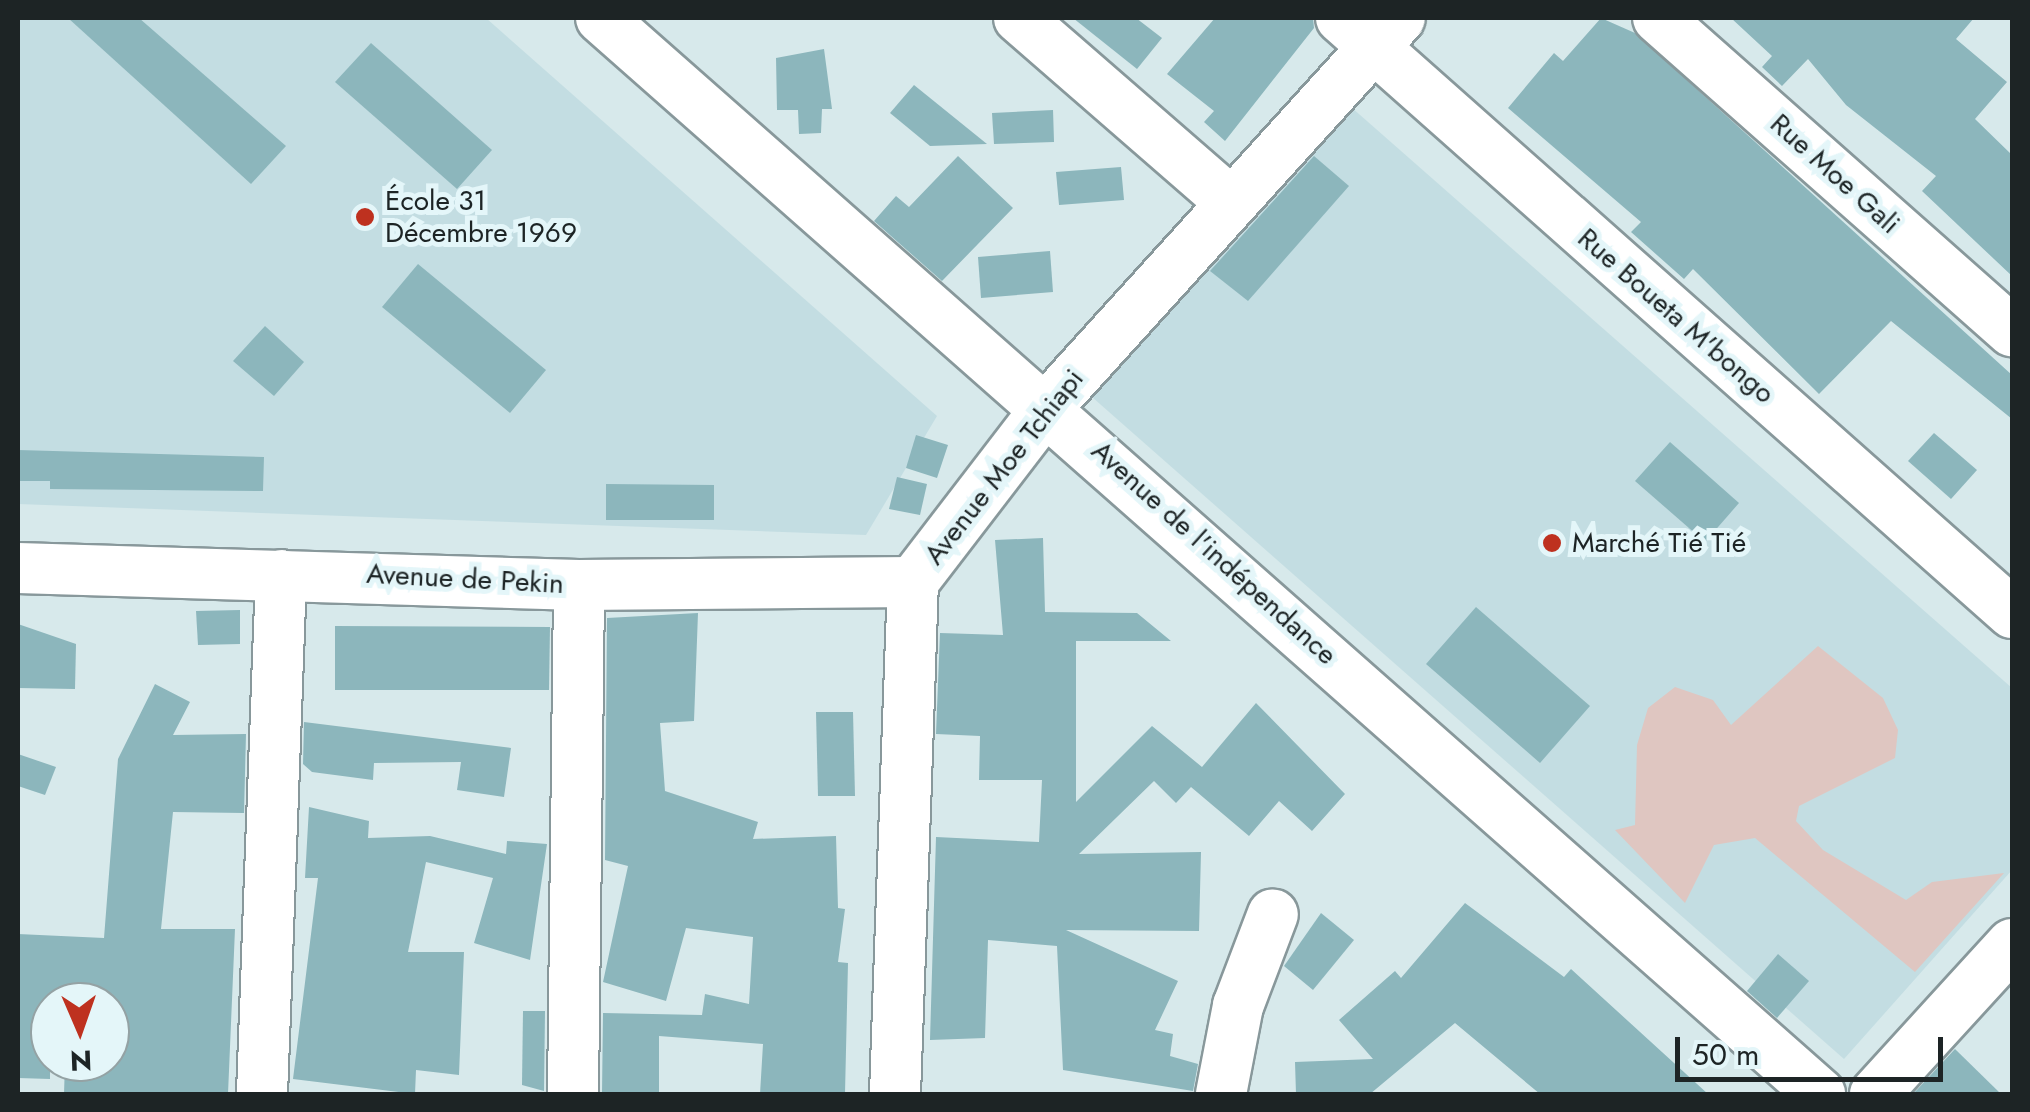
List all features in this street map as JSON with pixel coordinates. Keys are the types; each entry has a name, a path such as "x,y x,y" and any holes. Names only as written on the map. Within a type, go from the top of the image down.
{"street":[{"name":"Avenue de l'indépendance","path":"602,18 1048,405 1820,1094"},
{"path":"1019,18 1232,202"},
{"name":"Rue Moe Gali","path":"1658,18 2012,332"},
{"name":"Avenue Moe Tchiapi","path":"895,1094 913,582 1048,405 1232,202 1371,27"},
{"name":"Rue Boueta M'bongo","path":"1371,27 2012,613"},
{"name":"Avenue de Pekin","path":"18,568 579,585 913,582"},
{"path":"262,1094 281,575"},
{"path":"573,1094 579,585"},
{"path":"1221,1094 1238,1006 1273,914"},
{"path":"1874,1094 2004,970"}],"shaded area":[{"name":"École 31 Décembre 1969","path":"18,18 486,18 937,416 866,535 18,504"},
{"name":"Marché Tié Tié","path":"1351,107 2012,688 2012,870 1844,1059 1092,397"},
{"path":"1818,646 1883,698 1898,730 1895,758 1799,806 1796,821 1823,850 1906,900 1932,882 2004,873 1915,972 1755,838 1714,845 1685,903 1615,830 1635,825 1637,745 1648,708 1675,687 1713,700 1731,725"}],"building":[{"path":"68,18 139,18 286,146 251,184"},
{"path":"1073,18 1136,18 1162,38 1137,69"},
{"path":"1215,18 1313,18 1314,28 1225,141 1204,122 1214,111 1167,74"},
{"path":"1601,18 1635,33 2012,375 2012,419 1891,321 1819,394 1693,269 1684,279 1631,232 1641,222 1508,108 1554,53 1563,61"},
{"path":"1731,18 1974,18 1956,39 2007,82 1975,119 2012,155 2012,276 1922,191 1936,176 1846,105 1808,59 1782,86 1762,67 1772,56"},
{"path":"371,43 492,150 457,189 335,82"},
{"path":"824,49 832,109 822,109 821,133 799,134 798,110 777,110 776,58"},
{"path":"914,85 987,144 930,146 890,113"},
{"path":"1053,110 1054,142 994,144 992,113"},
{"path":"958,156 1013,208 942,281 874,221 896,196 909,207"},
{"path":"1314,156 1349,186 1248,301 1210,271"},
{"path":"1121,167 1124,200 1059,205 1056,172"},
{"path":"1050,251 1053,292 981,298 978,257"},
{"path":"418,264 546,370 510,413 382,307"},
{"path":"265,326 304,362 274,396 233,361"},
{"path":"1934,433 1977,470 1951,499 1908,461"},
{"path":"916,435 948,445 937,478 906,468"},
{"path":"1670,442 1739,503 1705,542 1635,481"},
{"path":"18,450 264,457 263,491 50,489 50,481 18,481"},
{"path":"897,477 927,484 920,515 889,509"},
{"path":"606,484 714,485 714,520 606,520"},
{"path":"1043,538 1045,612 1137,613 1171,641 1076,641 1076,802 1152,726 1202,767 1256,703 1345,794 1312,831 1279,801 1249,836 1191,787 1176,803 1154,781 1079,854 1201,852 1199,931 1066,930 1178,981 1155,1030 1173,1034 1170,1056 1198,1064 1193,1091 1063,1070 1057,946 988,940 985,1038 930,1040 936,837 1039,842 1042,780 979,780 980,736 936,734 940,633 1003,635 995,540"},
{"path":"1476,607 1590,706 1540,763 1426,664"},
{"path":"240,610 240,644 198,645 196,611"},
{"path":"698,613 694,721 660,723 665,791 758,822 753,839 836,836 838,908 845,909 838,962 848,963 845,1094 760,1094 763,1044 659,1036 659,1094 602,1094 603,1013 702,1015 705,994 749,1004 753,937 686,928 666,1001 603,982 628,866 605,860 607,618"},
{"path":"18,624 76,644 75,689 18,688"},
{"path":"335,626 550,627 549,690 335,690"},
{"path":"155,684 190,702 173,735 246,734 244,813 173,812 161,929 235,929 228,1094 64,1094 64,1082 130,1082 130,982 30,982 30,1078 18,1078 18,934 104,938 118,759"},
{"path":"816,712 853,712 855,796 818,796"},
{"path":"304,722 511,748 504,797 457,790 461,762 374,763 373,780 312,772 303,764"},
{"path":"18,754 56,767 45,795 18,786"},
{"path":"309,807 369,821 368,838 430,836 506,854 507,841 547,844 530,960 474,943 493,878 426,862 408,952 464,952 459,1075 416,1070 415,1094 293,1079 318,878 305,878"},
{"path":"1465,903 1564,977 1571,969 1708,1094 1540,1094 1455,1023 1370,1094 1296,1094 1295,1062 1373,1059 1339,1020 1395,971 1401,978"},
{"path":"1321,913 1354,940 1313,990 1284,966"},
{"path":"1778,954 1809,981 1777,1018 1747,991"},
{"path":"523,1011 545,1011 544,1091 522,1085"},
{"path":"1955,1049 2001,1094 1913,1094"}],"place":[{"name":"École 31 Décembre 1969","path":"365,217"},
{"name":"Marché Tié Tié","path":"1552,543"}]}
